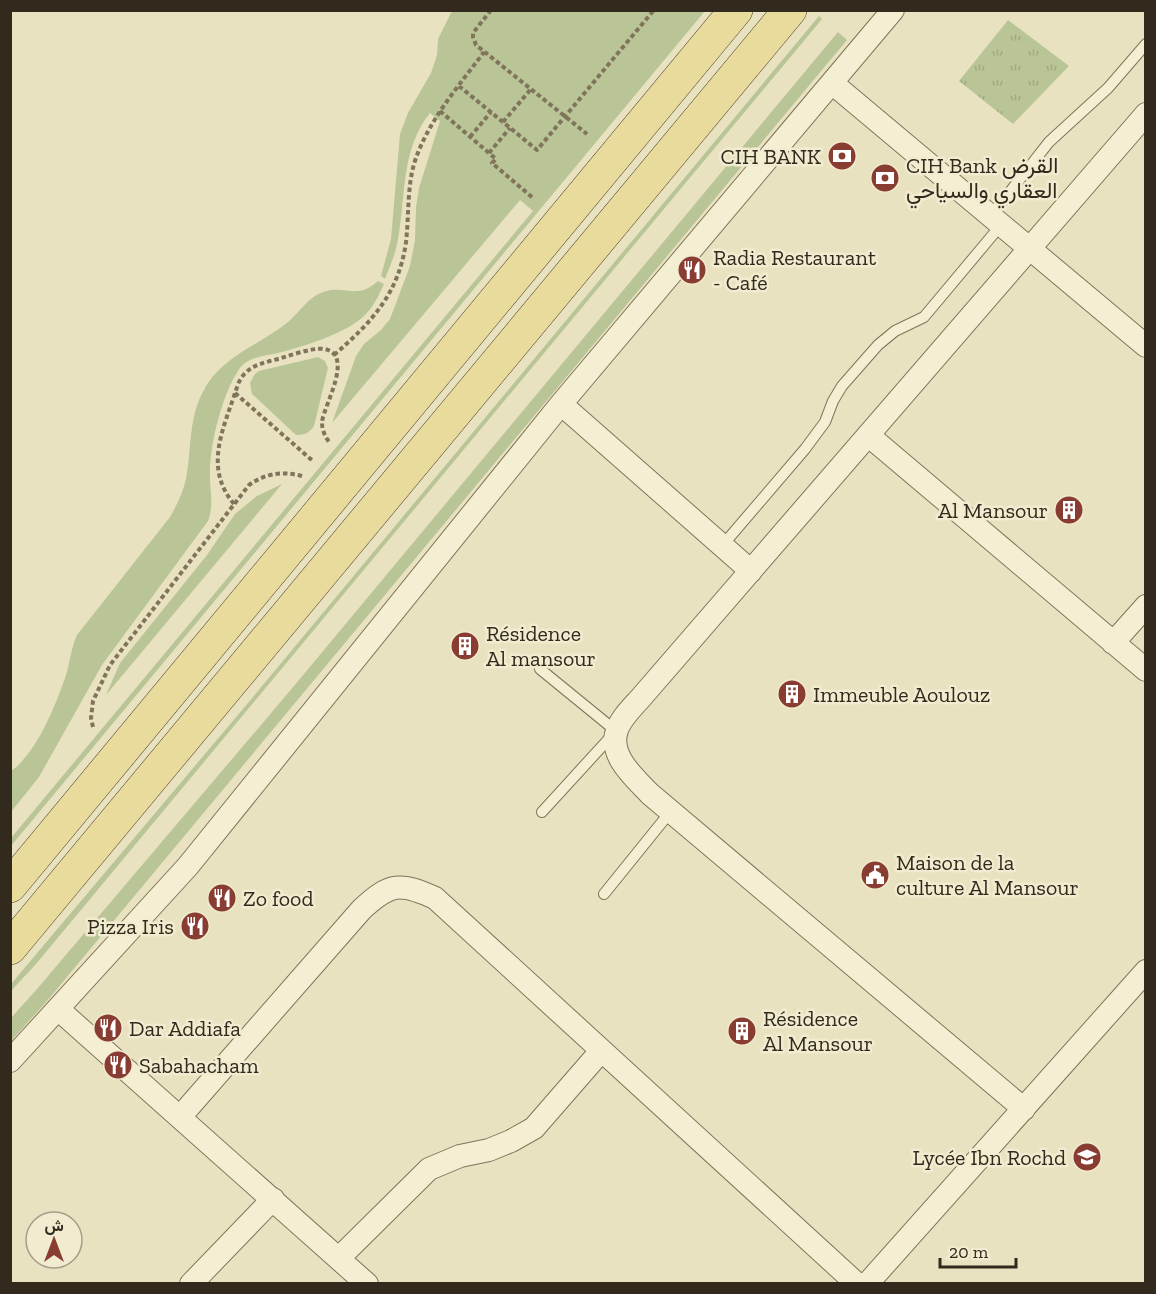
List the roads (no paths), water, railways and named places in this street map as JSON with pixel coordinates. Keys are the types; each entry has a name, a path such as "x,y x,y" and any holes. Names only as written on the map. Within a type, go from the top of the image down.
{"main road":[{"path":"10,886 736,10"},
{"path":"10,948 790,10"}],"street":[{"path":"10,1061 195,857 561,404 893,10"},
{"path":"832,83 1146,346"},
{"path":"1024,1108 650,794 626,768 616,753 616,731 628,713 1146,114"},
{"path":"561,404 751,571"},
{"path":"868,435 1146,670"},
{"path":"1113,643 1146,606"},
{"path":"180,1117 362,909 376,896 392,888 413,888 435,898 856,1284"},
{"path":"867,1284 1146,971"},
{"path":"58,1009 367,1284"},
{"path":"339,1258 429,1168 511,1141 534,1128 601,1051"},
{"path":"191,1284 273,1199"}],"lane":[{"path":"722,546 805,449 825,422 842,386 878,345 895,331 924,317 996,220 1049,142 1108,88 1146,44"},
{"path":"540,669 616,731 542,812"},
{"path":"604,894 671,812"}],"place":[{"name":"CIH BANK","path":"842,156"},
{"name":"CIH Bank القرض العقاري والسياحي","path":"885,178"},
{"name":"Radia Restaurant - Café","path":"692,270"},
{"name":"Al Mansour","path":"1069,510"},
{"name":"Résidence Al mansour","path":"465,646"},
{"name":"Immeuble Aoulouz","path":"792,694"},
{"name":"Maison de la culture Al Mansour","path":"875,875"},
{"name":"Zo food","path":"222,898"},
{"name":"Pizza Iris","path":"195,926"},
{"name":"Dar Addiafa","path":"108,1028"},
{"name":"Résidence Al Mansour","path":"742,1031"},
{"name":"Sabahacham","path":"118,1065"},
{"name":"Lycée Ibn Rochd","path":"1087,1157"}]}
